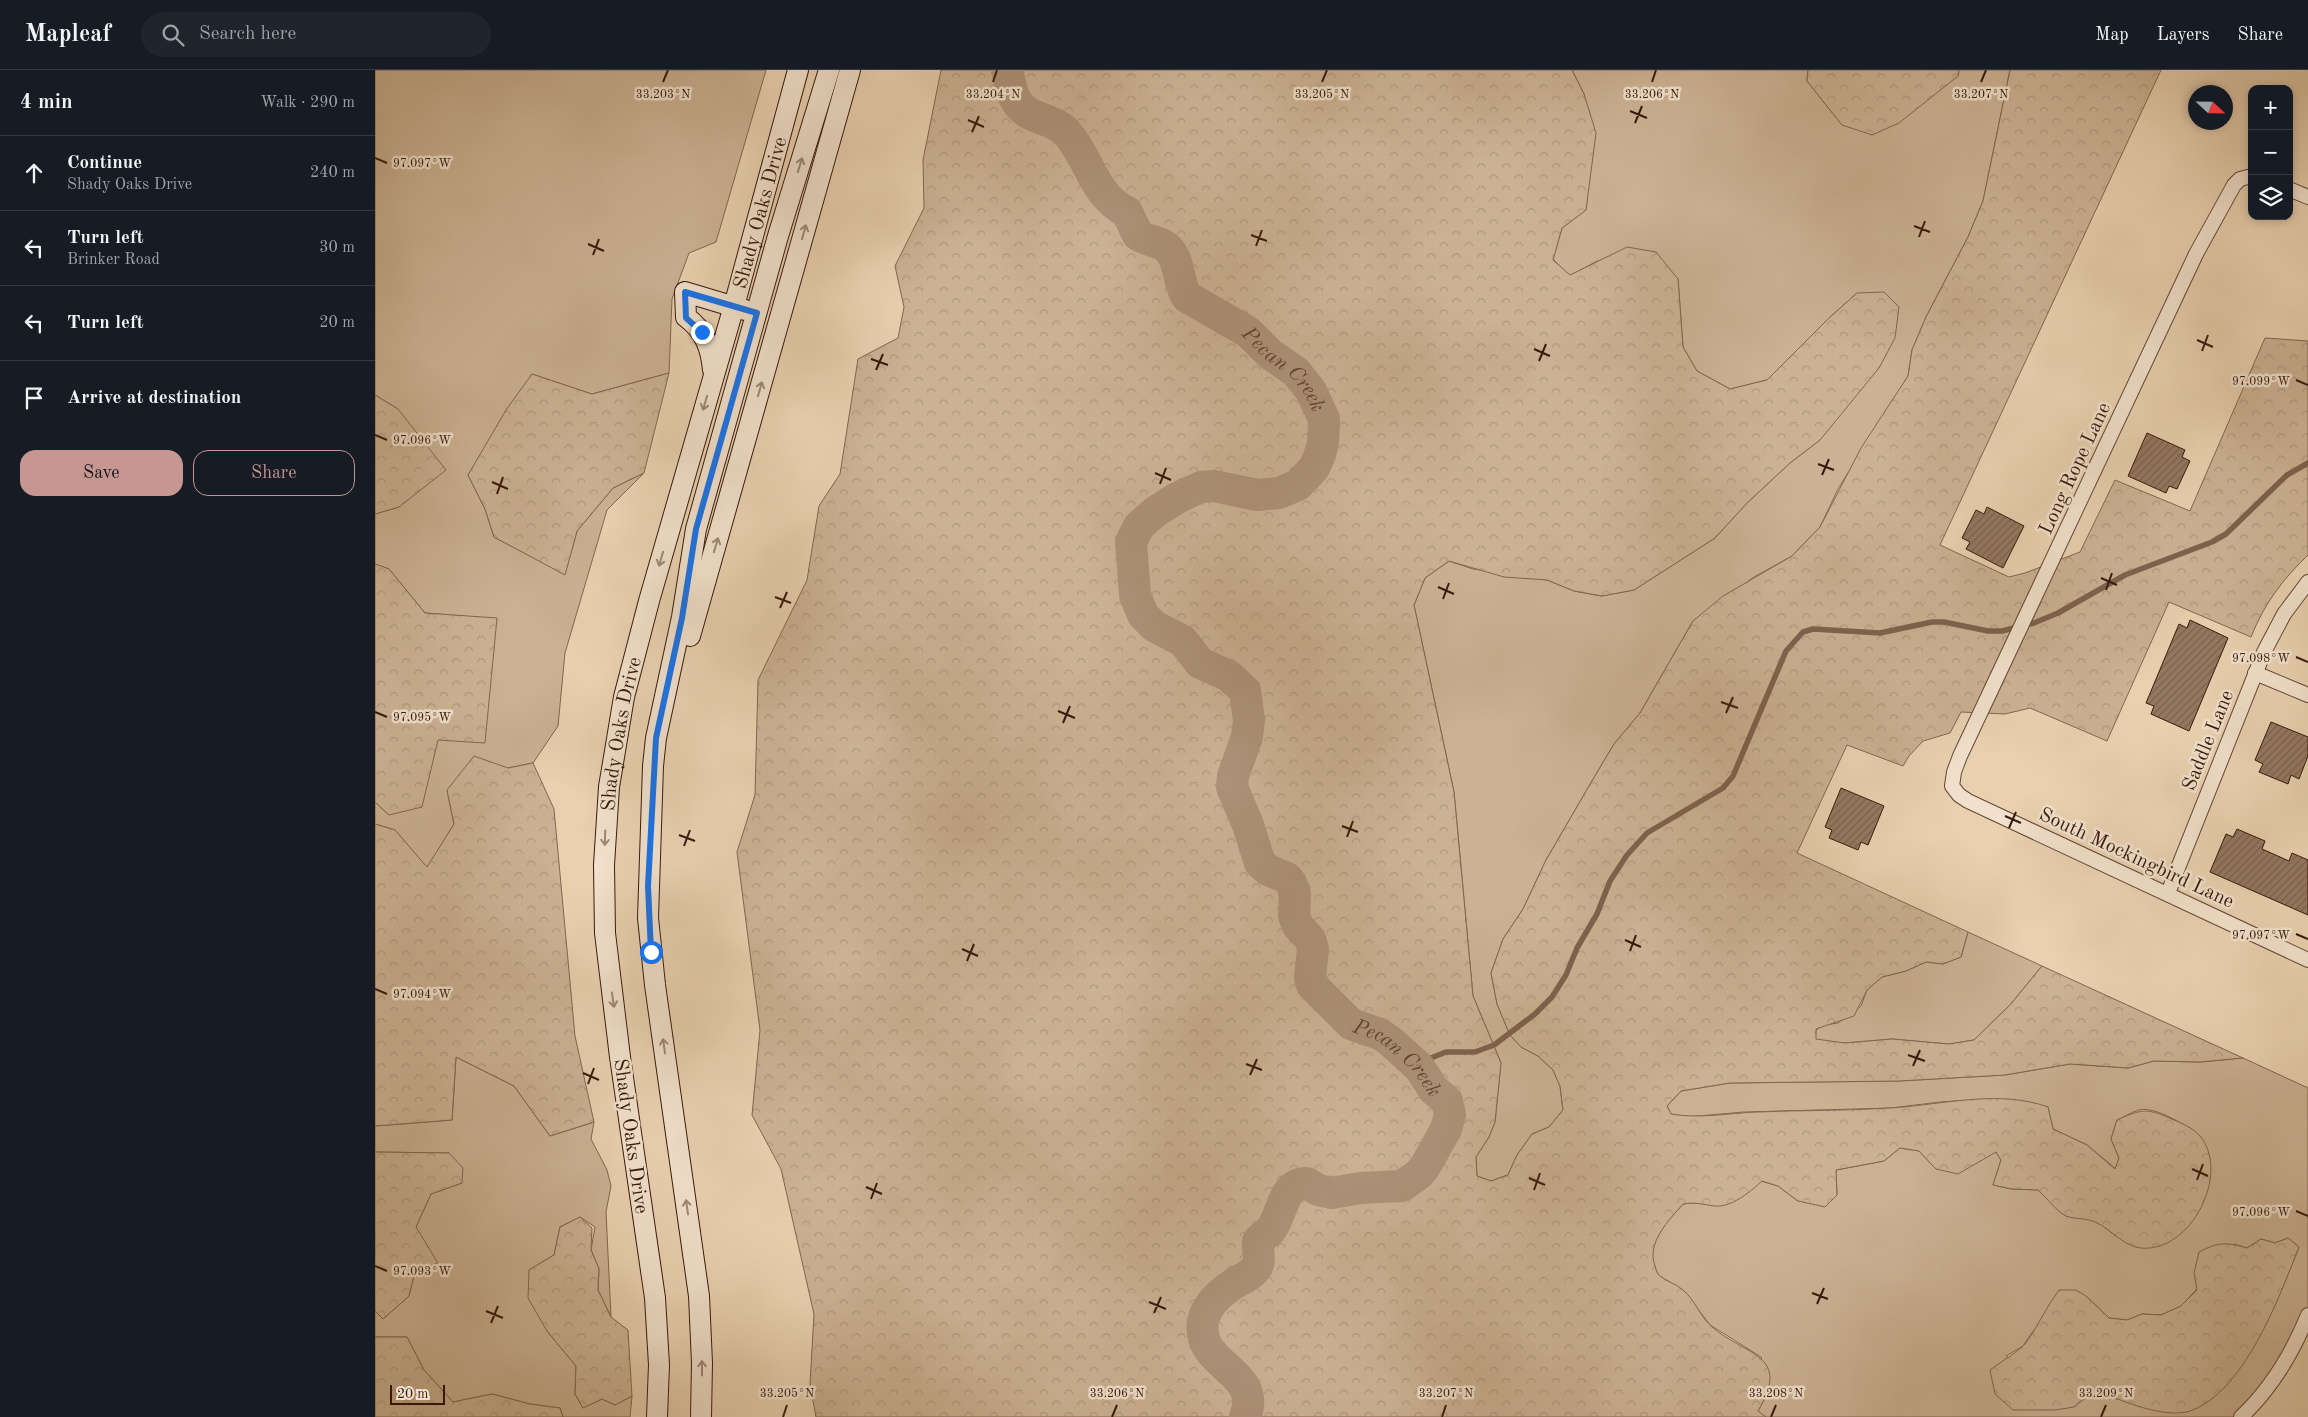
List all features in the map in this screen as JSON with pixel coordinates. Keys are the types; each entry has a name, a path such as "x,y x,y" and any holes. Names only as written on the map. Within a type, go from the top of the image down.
{"street":[{"name":"Shady Oaks Drive","path":"657,1417 659,1365 653,1282 608,968 604,900 609,787 624,697 798,70"},
{"name":"Shady Oaks Drive","path":"701,1417 699,1296 655,985 648,918 656,738 682,618 696,529 778,236 829,70"},
{"name":"Shady Oaks Drive","path":"653,796 689,638 850,70"},
{"name":"Long Rope Lane","path":"1952,786 1954,772 1981,713 2196,254 2234,186 2248,177"},
{"path":"2293,191 2308,197"},
{"path":"713,374 708,344 699,328 686,318 685,292 757,313"},
{"name":"Saddle Lane","path":"2168,893 2255,673 2280,620 2308,582"},
{"path":"2255,673 2308,695"},
{"name":"South Mockingbird Lane","path":"1952,786 1959,795 1968,801 2308,960"},
{"path":"2241,1417 2254,1405 2285,1364 2308,1315"}],"green space":[{"path":"375,70 766,70 716,242 689,253 672,299 669,373 592,394 532,374 468,475 485,509 494,537 565,574 577,531 613,488 644,473 607,510 565,653 558,726 533,763 508,768 447,790 454,824 427,868 395,830 375,824 375,802 389,815 438,740 497,619 425,613 389,569 375,564 375,514 399,507 398,409 375,395"},
{"path":"941,70 1572,70 1584,94 1596,133 1586,210 1562,228 1553,260 1570,275 1627,247 1656,252 1678,279 1683,347 1697,371 1730,389 1767,380 1857,293 1884,292 1899,307 1895,338 1879,368 1820,440 1790,463 1747,503 1715,538 1634,590 1602,596 1574,591 1547,580 1504,577 1449,561 1425,578 1414,605 1454,792 1473,996 1501,1063 1495,1122 1489,1137 1476,1157 1477,1176 1491,1181 1508,1175 1517,1155 1532,1134 1549,1127 1563,1110 1560,1086 1553,1070 1538,1056 1521,1047 1510,1035 1497,1004 1491,973 1503,939 1523,909 1546,860 1614,744 1640,713 1693,621 1723,596 1792,556 1820,527 1861,448 1908,376 1912,350 1926,317 1968,237 1983,201 2010,70 2161,70 1940,545 2009,577 2025,573 2080,552 2115,480 2190,511 2265,338 2308,341 2308,555 2290,573 2275,593 2251,637 2169,602 2107,741 2030,708 2005,714 1961,712 1950,733 1923,741 1909,756 1903,766 1847,745 1797,853 1968,932 1961,957 1943,964 1926,962 1906,971 1882,977 1867,990 1854,1016 1816,1029 1816,1039 1845,1043 1892,1039 1949,1044 1974,1040 2010,1005 2042,966 2243,1058 2200,1062 2154,1061 2128,1068 2070,1064 2005,1075 1899,1081 1730,1083 1681,1091 1667,1106 1671,1114 1703,1116 1757,1112 1857,1110 1970,1100 2010,1099 2048,1107 2053,1129 2087,1145 2115,1169 2119,1158 2111,1139 2117,1120 2133,1113 2145,1111 2157,1113 2191,1129 2200,1136 2208,1152 2211,1170 2208,1189 2201,1208 2190,1225 2176,1238 2159,1246 2135,1247 2095,1222 2062,1214 2038,1190 2012,1189 1993,1185 2001,1160 1996,1152 1958,1174 1936,1169 1919,1151 1900,1148 1884,1161 1836,1170 1837,1195 1825,1207 1798,1201 1778,1186 1762,1181 1746,1194 1727,1204 1714,1206 1695,1203 1683,1204 1660,1232 1656,1240 1653,1257 1657,1272 1687,1294 1711,1326 1760,1358 1767,1367 1770,1378 1767,1392 1758,1411 1766,1417 816,1417 810,1384 814,1314 781,1169 752,1115 760,1030 737,852 755,795 758,680 807,580 819,506 840,474 858,359 898,338 904,307 895,266 924,208 923,160"},
{"path":"1572,70 1808,70 1807,81 1842,125 1928,98 1958,76 1959,70 2010,70 1983,201 1968,237 1926,317 1912,350 1908,376 1838,489 1820,527 1792,556 1754,577 1693,621 1640,713 1614,744 1546,860 1523,909 1503,939 1491,973 1497,1004 1510,1035 1521,1047 1538,1056 1553,1070 1560,1086 1563,1110 1549,1127 1532,1134 1517,1155 1508,1175 1491,1181 1477,1176 1476,1157 1489,1137 1495,1122 1501,1063 1473,996 1454,792 1414,605 1425,578 1449,561 1473,569 1547,580 1574,591 1601,596 1634,590 1715,538 1747,503 1790,463 1820,440 1857,293 1767,380 1730,389 1697,371 1683,347 1678,279 1597,261 1570,276 1553,259 1562,228 1586,210 1589,180 1584,94"},
{"path":"1808,70 1959,70 1958,76 1899,123 1872,135 1842,125 1807,81"},
{"path":"669,373 644,473 613,488 577,531 565,575 494,537 485,509 468,475 506,410 532,374 592,394"},
{"path":"375,395 398,409 446,470 399,507 375,514"},
{"path":"375,564 389,569 425,613 497,618 485,743 438,740 422,807 389,815 375,802"},
{"path":"474,756 508,768 533,763 554,809 575,1036 594,1122 550,1136 514,1086 456,1057 452,1120 375,1126 375,824 395,830 427,867 454,824 447,790"},
{"path":"1968,932 2042,966 2010,1005 1974,1040 1949,1044 1892,1039 1845,1043 1815,1039 1816,1030 1824,1025 1838,1023 1861,1006 1867,990 1882,977 1906,971 1926,962 1943,964 1961,957"},
{"path":"456,1057 514,1086 550,1136 594,1122 591,1139 607,1170 611,1186 606,1212 611,1317 598,1290 599,1269 591,1250 595,1227 580,1217 560,1227 554,1255 529,1270 547,1331 576,1366 575,1394 583,1408 602,1399 615,1405 632,1396 630,1417 563,1417 560,1408 530,1404 492,1394 453,1402 424,1370 407,1337 375,1337 375,1311 383,1319 409,1296 415,1271 416,1227 431,1194 462,1183 449,1153 375,1152 375,1126 452,1120"},
{"path":"2243,1058 2308,1088 2308,1315 2241,1417 1766,1417 1757,1412 1768,1393 1761,1357 1710,1325 1683,1290 1658,1275 1651,1256 1655,1241 1666,1223 1683,1204 1719,1205 1746,1193 1761,1181 1778,1186 1798,1201 1837,1194 1836,1170 1884,1161 1900,1148 1919,1151 1936,1169 1996,1152 2001,1160 1993,1185 2012,1189 2038,1190 2066,1216 2084,1217 2099,1223 2117,1237 2200,1136 2179,1122 2162,1114 2146,1110 2136,1111 2117,1120 2111,1139 2119,1158 2116,1169 2087,1145 2053,1129 2048,1107 1988,1099 1891,1108 1744,1112 1687,1117 1671,1114 1667,1106 1681,1091 1730,1083 1899,1081 2005,1075 2070,1064 2128,1068 2154,1061 2200,1062","holes":["2288,1238 2299,1247 2267,1321 2247,1356 2222,1389 2116,1399 2100,1392 2085,1398 2074,1407 2006,1356 2023,1346 2034,1330 2086,1296 2109,1318 2127,1320 2142,1314 2161,1315 2181,1306 2197,1289 2195,1273 2234,1244 2247,1248 2261,1239 2275,1243"]},
{"path":"375,1152 449,1153 463,1168 462,1183 431,1194 416,1227 438,1263 415,1271 409,1296 383,1319 375,1311"},
{"path":"580,1217 592,1228 591,1250 599,1269 598,1290 611,1317 628,1330 632,1396 615,1405 602,1399 583,1408 575,1394 576,1366 547,1331 528,1298 529,1270 554,1255 560,1227"},
{"path":"2288,1238 2299,1247 2270,1317 2242,1366 2226,1386 2207,1402 2187,1412 2154,1411 2100,1392 2085,1398 2074,1407 2055,1410 2013,1410 1995,1394 1990,1370 2025,1344 2059,1290 2076,1290 2086,1296 2109,1318 2127,1320 2142,1314 2161,1315 2181,1306 2197,1290 2194,1273 2199,1252 2212,1246 2223,1244 2247,1248 2261,1239 2275,1243"},
{"path":"375,1337 407,1337 424,1370 453,1402 492,1394 530,1404 560,1408 563,1417 375,1417"}],"building":[{"path":"2147,433 2185,450 2182,457 2190,461 2177,489 2169,486 2166,493 2128,476"},
{"path":"1987,507 2024,526 2003,568 1966,549 1970,542 1962,538 1976,510 1984,514"},
{"path":"2190,620 2228,638 2189,731 2151,714 2154,706 2146,703 2179,624 2187,628"},
{"path":"2271,722 2308,737 2308,756 2299,779 2291,775 2288,784 2259,772 2263,764 2255,760"},
{"path":"1841,788 1884,806 1868,845 1861,842 1858,850 1829,838 1832,830 1825,827"},
{"path":"2237,829 2265,841 2262,849 2289,861 2292,853 2308,860 2308,915 2210,872 2226,834 2233,837"}],"waterway":[{"name":"Pecan Creek","path":"1007,70 1013,93 1020,106 1025,111 1063,129 1075,144 1093,177 1107,197 1127,212 1138,235 1163,245 1171,252 1177,264 1187,297 1248,332 1270,354 1296,372 1311,391 1324,419 1323,444 1319,457 1314,468 1298,485 1279,493 1257,495 1214,486 1201,487 1177,498 1155,512 1139,526 1131,542 1135,595 1143,615 1154,626 1183,641 1200,663 1229,676 1245,691 1249,720 1247,737 1233,776 1232,787 1248,825 1260,863 1268,870 1287,878 1291,883 1295,894 1294,916 1298,926 1310,939 1313,949 1310,978 1312,985 1351,1024 1380,1034 1419,1067 1434,1090 1447,1101 1450,1115 1446,1129 1426,1165 1419,1174 1402,1186 1360,1188 1332,1193 1318,1190 1307,1183 1298,1184 1292,1188 1287,1194 1274,1225 1258,1241 1259,1261 1255,1270 1222,1292 1211,1304 1204,1318 1203,1334 1207,1346 1214,1355 1241,1381 1246,1391 1248,1403 1245,1417"},
{"path":"1419,1067 1431,1058 1446,1052 1475,1052 1494,1045 1535,1014 1552,997 1566,975 1577,948 1597,914 1610,881 1627,855 1647,833 1723,788 1733,776 1786,651 1803,632 1813,629 1880,633 1932,622 1944,622 1988,631 2002,631 2034,623 2058,613 2125,575 2212,542 2226,534 2287,475 2308,463"}],"route":[{"path":"651,952 648,886 650,820 656,738 682,618 696,529 757,313 685,292 686,318 702,332"}]}
